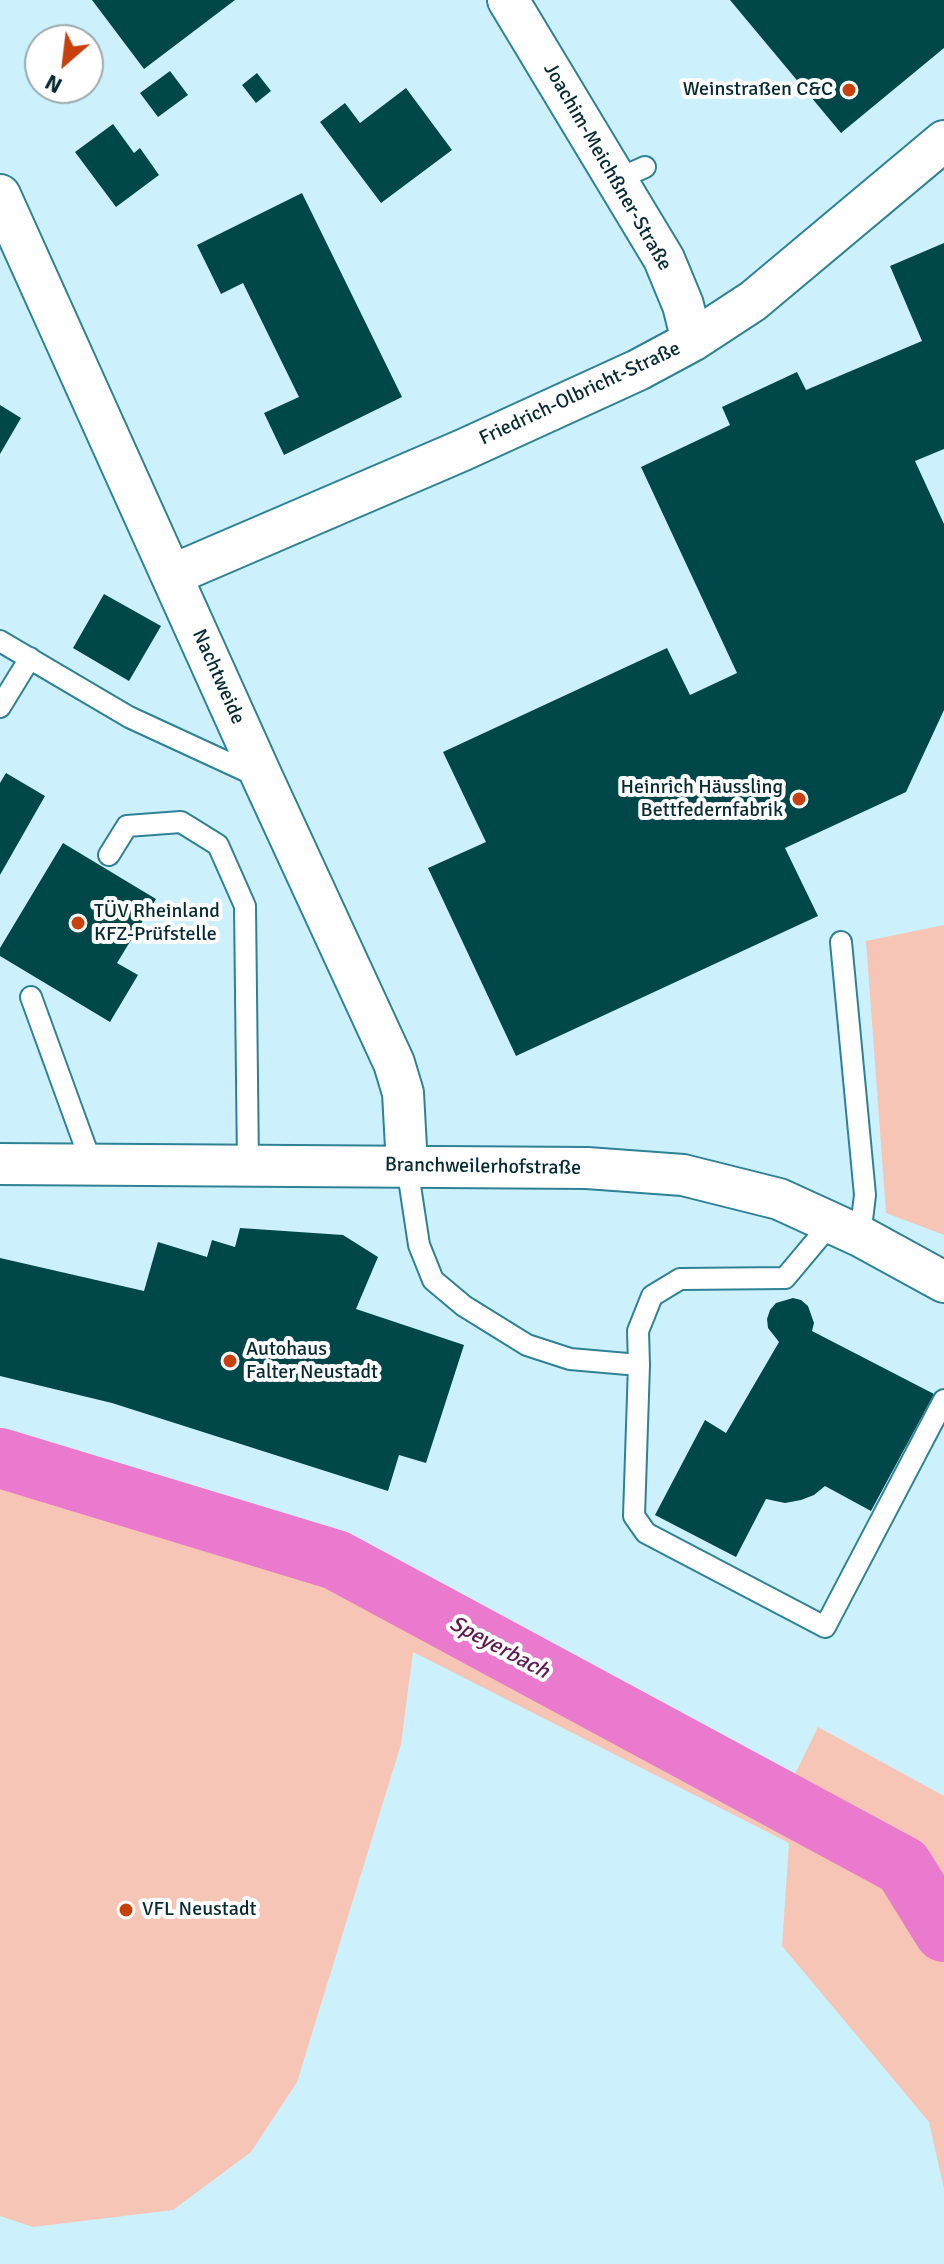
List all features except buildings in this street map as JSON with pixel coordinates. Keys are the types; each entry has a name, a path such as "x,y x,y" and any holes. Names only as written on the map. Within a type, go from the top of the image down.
{"street":[{"name":"Joachim-Meichßner-Straße","path":"508,0 630,174 683,305 692,341"},
{"name":"Friedrich-Olbricht-Straße","path":"172,575 463,450 638,370 692,341 753,301 944,141"},
{"name":"Nachtweide","path":"0,195 394,1063 403,1093 407,1166"},
{"name":"Branchweilerhofstraße","path":"0,1164 587,1168 683,1175 779,1199 846,1229 944,1282"}],"lane":[{"path":"0,641 129,717 263,779"},
{"path":"0,707 30,658"},
{"path":"109,855 127,826 181,822 218,845 245,906 248,1165"},
{"path":"841,942 865,1195 846,1229 785,1278 680,1279 652,1296 638,1331 634,1516 646,1533 825,1627 944,1400"},
{"path":"31,997 92,1165"},
{"path":"407,1166 419,1245 433,1280 464,1306 527,1345 570,1359 639,1365"}],"shaded area":[{"path":"944,925 944,1235 886,1213 866,941"},
{"path":"0,1435 354,1552 793,1778 818,1727 944,1796 944,2189 929,2122 782,1946 789,1843 413,1652 401,1744 297,2082 251,2152 173,2210 33,2227 0,2216"}],"waterway":[{"name":"Speyerbach","path":"0,1458 336,1560 903,1866 944,1932"}],"place":[{"name":"Weinstraßen C&C","path":"849,90"},
{"name":"Heinrich Häussling Bettfedernfabrik","path":"799,799"},
{"name":"TÜV Rheinland KFZ-Prüfstelle","path":"78,923"},
{"name":"Autohaus Falter Neustadt","path":"230,1361"},
{"name":"VFL Neustadt","path":"126,1910"}]}
